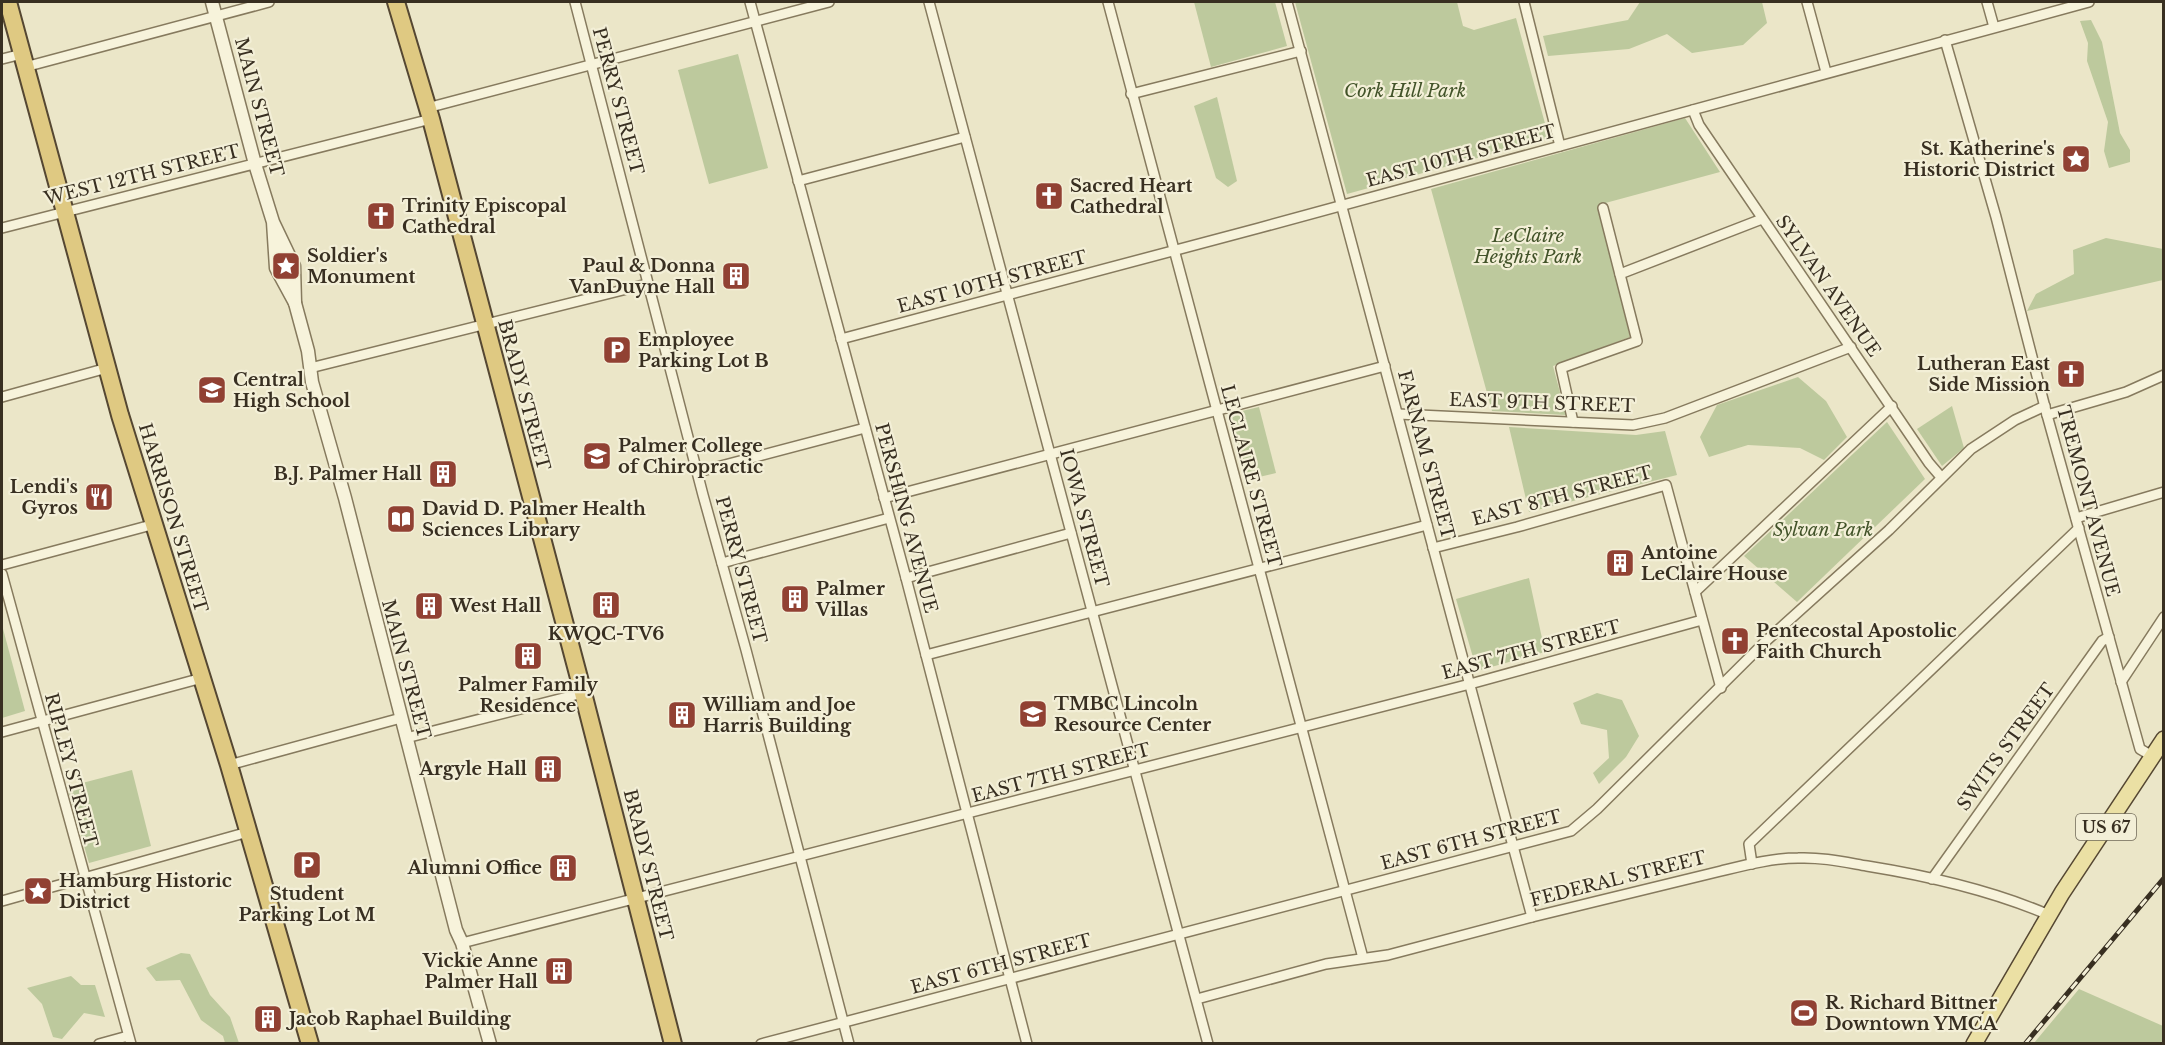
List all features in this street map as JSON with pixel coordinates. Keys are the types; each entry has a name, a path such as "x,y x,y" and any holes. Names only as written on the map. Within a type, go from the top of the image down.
{"highway":[{"name":"HARRISON STREET","path":"8,2 107,368 281,938 310,1044"},
{"name":"BRADY STREET","path":"396,2 429,114 583,693 673,1044"}],"main road":[{"name":"US 67","path":"1974,1044 2049,915 2163,739"}],"street":[{"name":"MAIN STREET","path":"212,2 255,164 273,222 276,268 294,303 308,351 312,382 345,498 456,930 462,943 490,1044"},
{"path":"2,59 23,61 268,2"},
{"name":"PERRY STREET","path":"574,2 849,1044"},
{"name":"PERSHING AVENUE","path":"750,2 906,578 1028,1044"},
{"name":"WEST 12TH STREET","path":"2,228 255,164 591,65 829,2"},
{"name":"IOWA STREET","path":"929,2 1208,1044"},
{"name":"LECLAIRE STREET","path":"1108,2 1363,958"},
{"name":"FARNAM STREET","path":"1287,2 1532,917"},
{"path":"1524,2 1560,147"},
{"path":"1807,2 1826,72"},
{"path":"1987,2 1994,27"},
{"name":"EAST 10TH STREET","path":"841,339 1560,147 1826,72 2089,2"},
{"name":"TREMONT AVENUE","path":"1945,40 1996,217 2046,411 2140,749 2152,756"},
{"path":"1131,94 1300,51"},
{"name":"SYLVAN AVENUE","path":"1694,110 1699,125 1762,219 1929,463 1941,477"},
{"path":"798,181 965,137"},
{"path":"1573,422 1561,368 1637,342 1603,208"},
{"path":"1620,274 1762,219"},
{"path":"310,368 647,284"},
{"name":"EAST 9TH STREET","path":"1398,414 1633,425 1665,418 1851,347"},
{"path":"884,498 1385,366"},
{"path":"2,397 107,368"},
{"name":"EAST 6TH STREET","path":"761,1044 1570,831 1582,823 1766,641 1889,530 1941,477 1981,442 2014,420 2126,392 2163,375"},
{"path":"1721,688 1695,592 1892,406"},
{"path":"698,472 865,428"},
{"name":"EAST 8TH STREET","path":"1433,548 1666,485 1695,592"},
{"path":"2076,518 2163,492"},
{"path":"722,563 889,518"},
{"path":"2,565 154,525"},
{"path":"926,655 1428,525"},
{"path":"1752,864 1749,844 2079,528"},
{"path":"906,578 1071,533"},
{"name":"RIPLEY STREET","path":"2,574 129,1040"},
{"path":"2121,682 2163,616"},
{"name":"EAST 7TH STREET","path":"462,943 1470,684 1702,620"},
{"name":"SWITS STREET","path":"1932,879 2102,641 2109,637"},
{"path":"2,732 202,678"},
{"path":"406,738 583,693"},
{"path":"229,765 401,718"},
{"path":"2,901 248,832"},
{"name":"FEDERAL STREET","path":"1197,999 1326,964 1388,955 1532,917 1752,864 1795,858 1818,858 1898,871 2020,903 2049,915"},
{"path":"99,1044 129,1040"}],"green space":[{"path":"1194,2 1275,2 1287,46 1211,67"},
{"name":"Cork Hill Park","path":"1295,2 1457,2 1463,26 1474,30 1516,18 1549,138 1347,194"},
{"path":"1640,2 1762,2 1767,23 1743,45 1692,53 1667,34 1629,49 1548,56 1543,36 1628,20"},
{"path":"2091,20 2102,42 2120,133 2130,150 2130,162 2109,168 2104,151 2108,122 2087,61 2088,43 2080,21"},
{"path":"738,54 768,168 709,184 678,70"},
{"path":"1217,97 1237,181 1228,187 1216,178 1194,106"},
{"name":"LeClaire Heights Park","path":"1685,118 1720,172 1598,205 1630,337 1553,366 1566,415 1492,411 1431,189"},
{"path":"2106,238 2163,249 2163,280 2027,311 2036,294 2074,274 2073,250"},
{"path":"1798,377 1826,401 1847,437 1824,460 1800,448 1748,445 1709,457 1700,437 1717,405"},
{"path":"1952,406 1964,448 1942,466 1917,429"},
{"path":"1259,407 1276,473 1246,480 1229,414"},
{"name":"Sylvan Park","path":"1887,422 1925,479 1797,602 1744,556"},
{"path":"1509,427 1636,435 1665,431 1677,475 1529,512"},
{"path":"1529,578 1545,652 1477,671 1456,599"},
{"path":"2,625 25,711 2,718"},
{"path":"1597,693 1622,700 1639,736 1626,757 1599,784 1593,773 1609,758 1607,730 1581,724 1573,703"},
{"path":"132,770 151,846 89,863 67,787"},
{"path":"181,953 190,954 210,995 230,1017 239,1043 225,1043 223,1036 201,1020 180,980 156,981 146,968"},
{"path":"71,976 81,985 95,985 105,1017 84,1013 62,1039 53,1037 42,1004 27,988"},
{"path":"2079,989 2163,1026 2163,1043 2034,1043"}],"railway":[{"path":"2025,1044 2164,878"}],"place":[{"name":"St. Katherine's Historic District","path":"2076,159"},
{"name":"Sacred Heart Cathedral","path":"1049,196"},
{"name":"Trinity Episcopal Cathedral","path":"381,216"},
{"name":"Soldier's Monument","path":"286,266"},
{"name":"Paul & Donna VanDuyne Hall","path":"736,276"},
{"name":"Employee Parking Lot B","path":"617,350"},
{"name":"Lutheran East Side Mission","path":"2071,374"},
{"name":"Central High School","path":"212,390"},
{"name":"Palmer College of Chiropractic","path":"597,456"},
{"name":"B.J. Palmer Hall","path":"443,474"},
{"name":"Lendi's Gyros","path":"99,497"},
{"name":"David D. Palmer Health Sciences Library","path":"401,519"},
{"name":"Antoine LeClaire House","path":"1620,563"},
{"name":"Palmer Villas","path":"795,599"},
{"name":"KWQC-TV6","path":"606,605"},
{"name":"West Hall","path":"429,606"},
{"name":"Pentecostal Apostolic Faith Church","path":"1735,641"},
{"name":"Palmer Family Residence","path":"528,656"},
{"name":"TMBC Lincoln Resource Center","path":"1033,714"},
{"name":"William and Joe Harris Building","path":"682,715"},
{"name":"Argyle Hall","path":"548,769"},
{"name":"Student Parking Lot M","path":"307,865"},
{"name":"Alumni Office","path":"563,868"},
{"name":"Hamburg Historic District","path":"38,891"},
{"name":"Vickie Anne Palmer Hall","path":"559,971"},
{"name":"R. Richard Bittner Downtown YMCA","path":"1804,1013"},
{"name":"Jacob Raphael Building","path":"268,1019"}]}
